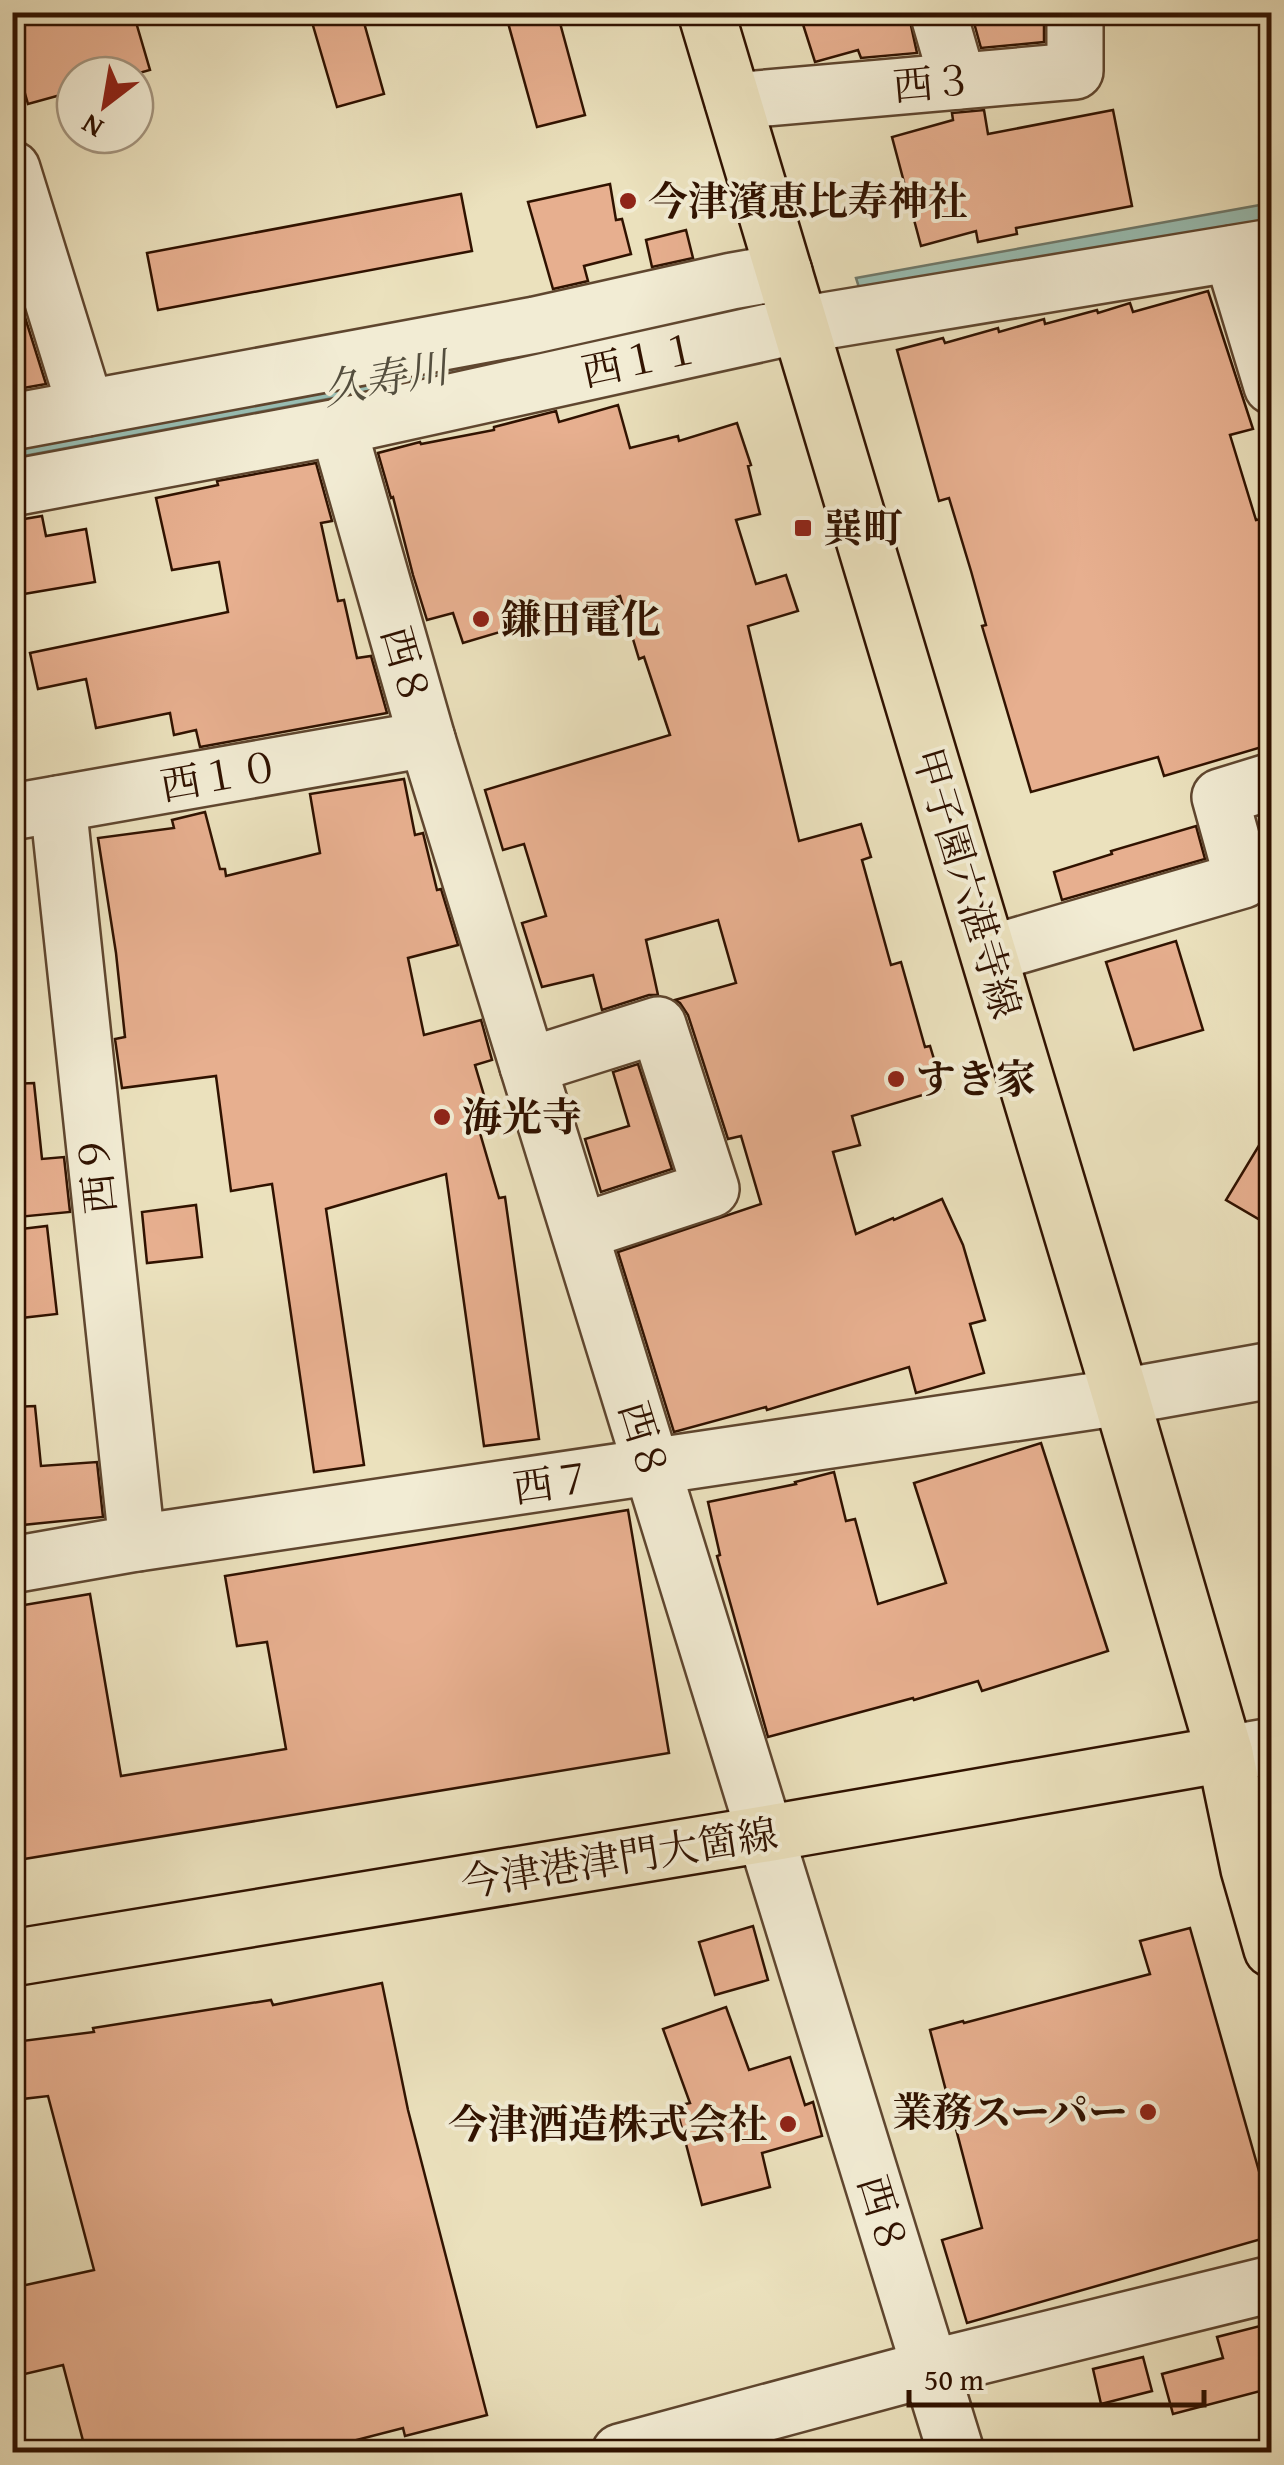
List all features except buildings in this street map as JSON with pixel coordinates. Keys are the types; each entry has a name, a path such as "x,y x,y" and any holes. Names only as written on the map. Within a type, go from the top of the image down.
{"main road":[{"name":"甲子園六湛寺線","path":"706,12 1122,1397 1248,1750 1272,1834"},
{"name":"甲子園六湛寺線","path":"1248,1750 1249,1869 1272,1948"},
{"name":"今津港津門大箇線","path":"12,1958 1248,1750"}],"street":[{"path":"938,12 958,81"},
{"name":"西３","path":"733,101 1075,70 1076,12"},
{"path":"16,192 86,408"},
{"path":"1252,250 1272,386"},
{"name":"西１１","path":"12,488 338,427 800,326 1252,250"},
{"path":"12,422 535,326 784,272"},
{"name":"西８","path":"338,427 427,739 956,2452"},
{"name":"西１０","path":"35,808 427,739"},
{"path":"989,954 1242,880 1220,797 1272,780"},
{"name":"西９","path":"35,808 137,1544"},
{"path":"528,1066 658,1025 710,1189 580,1232"},
{"name":"西７","path":"12,1564 1122,1397 1272,1370"},
{"path":"620,2452 930,2368 1272,2284"}],"water":[{"path":"1271,203 1271,221 862,297 856,278"},
{"name":"久寿川","path":"753,297 760,318 13,458 13,437"}],"place":[{"name":"今津濱恵比寿神社","path":"628,201"},
{"name":"巽町","path":"803,528"},
{"name":"鎌田電化","path":"481,619"},
{"name":"すき家","path":"896,1079"},
{"name":"海光寺","path":"442,1117"},
{"name":"業務スーパー","path":"1148,2112"},
{"name":"今津酒造株式会社","path":"788,2124"}]}
